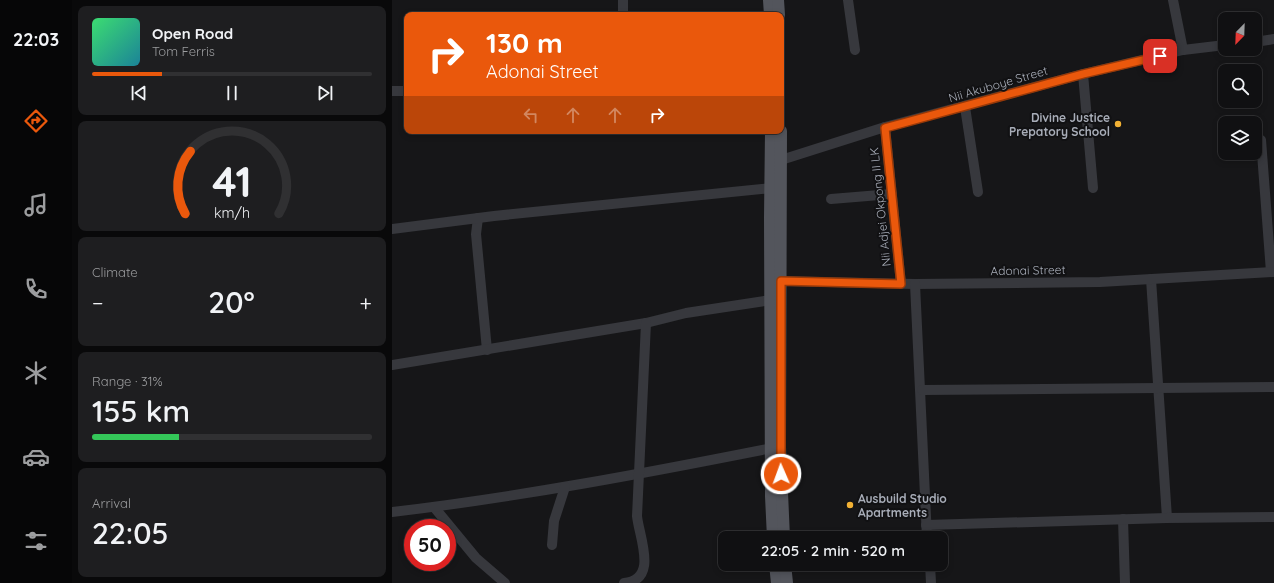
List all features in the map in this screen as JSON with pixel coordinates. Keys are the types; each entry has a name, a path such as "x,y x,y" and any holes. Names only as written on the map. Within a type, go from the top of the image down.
{"main road":[{"path":"770,0 770,12"},
{"path":"778,0 779,12"},
{"path":"771,134 772,188 781,281 780,447 784,531"},
{"path":"773,531 771,496 772,448 770,300 781,160 781,134"},
{"path":"776,571 777,583"},
{"path":"786,571 787,583"}],"street":[{"path":"623,0 623,12"},
{"path":"848,0 855,50"},
{"path":"1173,0 1183,50"},
{"path":"1262,41 1274,40"},
{"name":"Nii Akuboye Street","path":"781,160 885,128 1083,74 1183,50 1218,46"},
{"path":"1083,74 1093,188"},
{"path":"392,91 404,91"},
{"path":"964,107 978,192"},
{"name":"Nii Adjei Okpong II LK","path":"885,128 901,284"},
{"path":"1262,152 1272,272"},
{"path":"392,229 478,218 772,188"},
{"path":"831,199 892,194"},
{"path":"478,218 476,234 487,350"},
{"name":"Adonai Street","path":"781,281 901,284 1100,282 1272,272"},
{"path":"1151,279 1166,518"},
{"path":"915,284 922,390 926,531"},
{"path":"392,365 646,322 686,313 770,300"},
{"path":"624,583 634,582 640,576 644,567 644,542 638,526 637,516 646,322"},
{"path":"922,390 1274,387"},
{"path":"392,512 434,507 638,475 772,448"},
{"path":"552,545 554,521 565,487"},
{"path":"434,507 476,558 505,583"},
{"path":"926,525 1166,518 1274,517"},
{"path":"1124,519 1125,583"},
{"path":"930,571 931,583"}],"place":[{"name":"Divine Justice Prepatory School","path":"1118,124"},
{"name":"Ausbuild Studio Apartments","path":"850,505"}],"route":[{"path":"781,474 781,281 901,284 885,128 1083,74 1160,56"}]}
